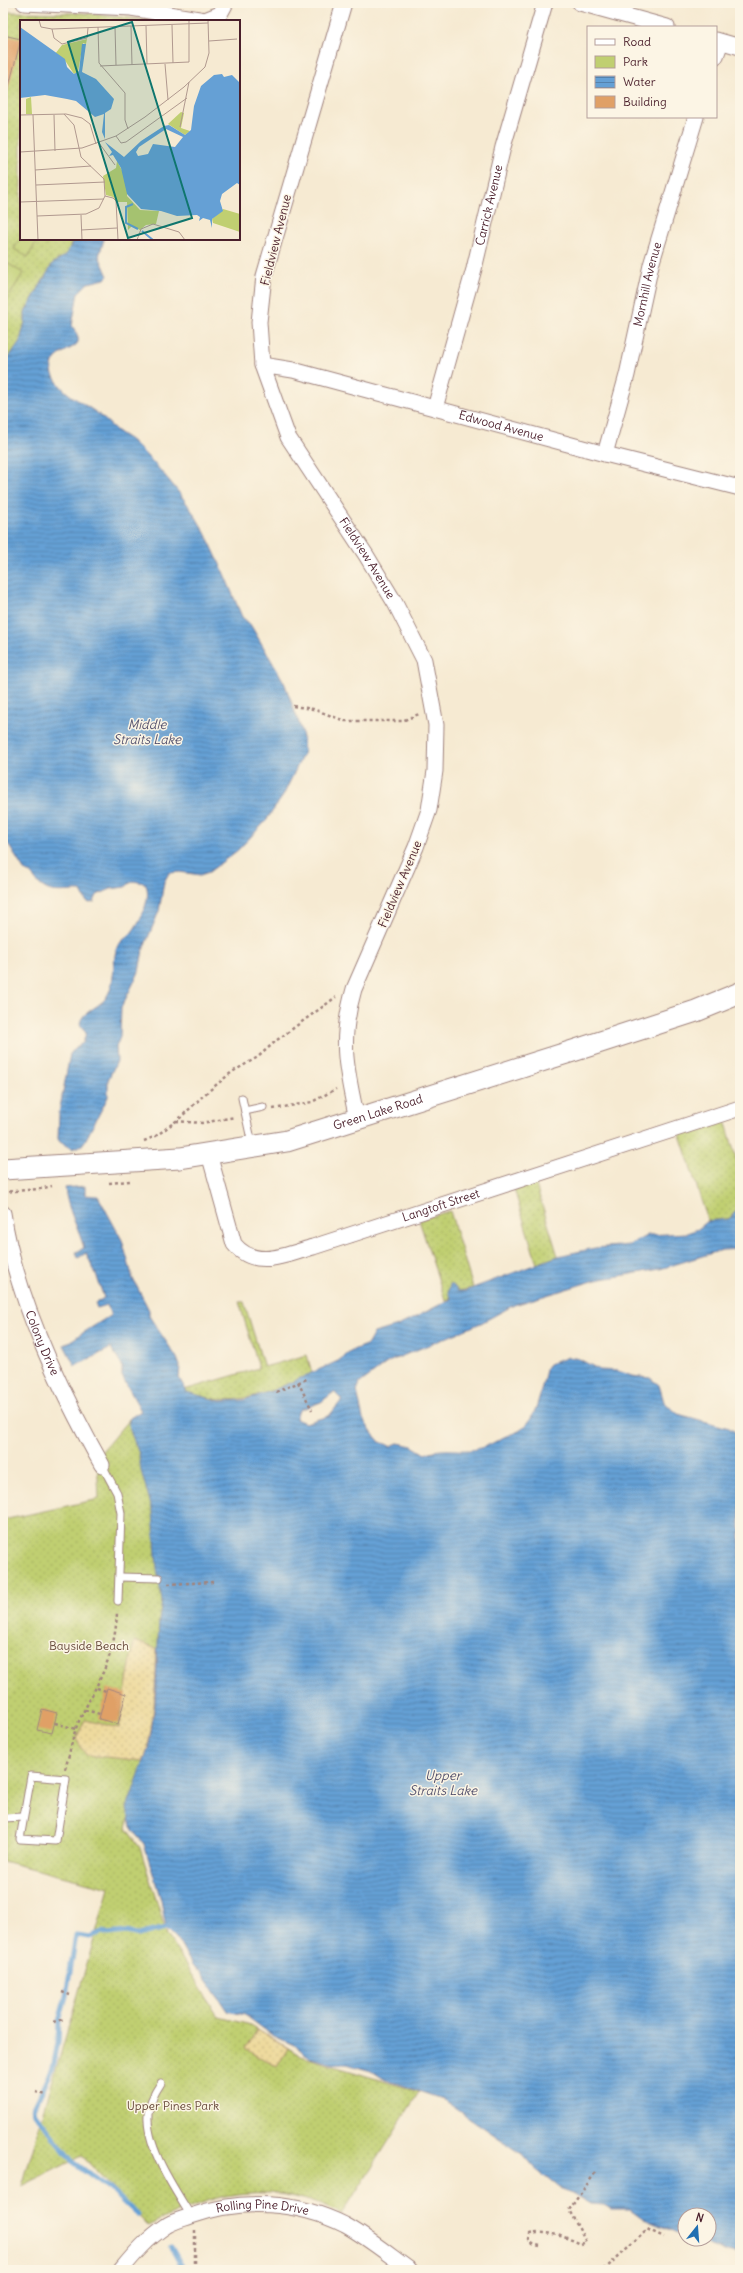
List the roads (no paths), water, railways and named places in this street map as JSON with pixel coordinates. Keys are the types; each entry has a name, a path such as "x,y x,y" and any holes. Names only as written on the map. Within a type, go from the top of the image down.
{"street":[{"path":"24,3 131,8 205,20 220,14 226,3"},
{"name":"Fieldview Avenue","path":"344,3 264,276 259,322 262,365 288,437 366,555 395,603 424,660 436,725 435,771 429,810 416,847 354,989 348,1010 344,1036 346,1069 357,1119"},
{"name":"Carrick Avenue","path":"435,408 474,269 503,146 545,3"},
{"path":"580,3 663,26"},
{"path":"718,41 740,47"},
{"name":"Mornhill Avenue","path":"605,454 628,375 651,265 696,118"},
{"name":"Edwood Avenue","path":"262,365 293,370 605,454 740,488"},
{"name":"Green Lake Road","path":"3,1169 152,1160 209,1154 287,1140 576,1050 696,1010 740,993"},
{"name":"Langtoft Street","path":"209,1154 234,1244 242,1254 259,1260 286,1255 313,1247 740,1108"},
{"name":"Colony Drive","path":"3,1213 16,1273 38,1332 72,1412 102,1465"},
{"name":"Rolling Pine Drive","path":"121,2270 144,2243 168,2224 210,2209 250,2203 282,2206 315,2213 345,2226 410,2270"}],"lane":[{"path":"242,1098 253,1146"},
{"path":"245,1111 263,1107"},
{"path":"102,1465 117,1493 121,1513 118,1601"},
{"path":"120,1577 159,1578"},
{"path":"31,1776 66,1779 56,1841 20,1839 23,1817 31,1776"},
{"path":"3,1818 23,1817"},
{"path":"161,2083 153,2096 148,2114 151,2139 167,2174 191,2216"}],"water":[{"name":"Middle Straits Lake","path":"74,240 104,240 99,256 108,276 105,279 88,283 78,293 72,326 77,335 78,342 54,360 52,366 53,374 58,383 74,398 97,413 117,431 134,443 157,466 188,504 205,532 242,617 250,624 284,682 302,731 304,752 283,796 265,822 238,850 209,872 200,875 180,872 169,873 164,882 159,911 143,950 139,972 121,1008 120,1037 116,1047 117,1061 108,1080 108,1097 85,1141 82,1145 72,1149 60,1142 58,1139 59,1113 70,1054 76,1047 83,1043 86,1033 80,1024 81,1020 106,998 109,992 113,980 117,947 132,932 139,922 147,902 147,888 145,883 133,881 125,887 111,889 97,895 94,902 90,903 86,901 81,891 51,891 40,885 30,873 24,870 3,836 3,362 10,356 20,341 25,322 25,312 53,263 66,255"},
{"name":"Upper Straits Lake","path":"85,1186 85,1195 98,1196 122,1240 133,1279 149,1310 149,1316 177,1358 180,1366 179,1378 187,1392 220,1401 244,1400 274,1390 338,1361 353,1350 368,1344 374,1333 398,1326 451,1299 448,1292 450,1284 453,1285 458,1291 465,1291 558,1256 595,1248 629,1245 648,1235 687,1233 698,1229 708,1221 729,1219 740,1207 740,1249 722,1250 660,1269 596,1280 514,1305 481,1323 388,1362 360,1383 357,1391 363,1419 380,1442 391,1446 398,1443 412,1446 425,1454 442,1450 479,1449 519,1431 525,1426 535,1411 547,1367 549,1364 569,1357 579,1359 600,1370 618,1371 632,1376 650,1378 659,1385 664,1402 678,1414 729,1428 740,1435 740,2255 714,2247 717,2247 717,2207 677,2207 677,2233 644,2219 630,2209 611,2209 604,2205 591,2204 573,2193 559,2188 534,2168 522,2154 442,2099 383,2079 371,2071 347,2064 333,2064 311,2058 294,2045 272,2035 245,2015 227,2011 201,1972 192,1965 177,1939 166,1928 161,1900 144,1844 132,1830 127,1808 149,1746 155,1704 159,1620 162,1601 157,1569 153,1512 141,1471 139,1454 128,1425 130,1418 141,1411 122,1376 122,1366 111,1348 75,1366 64,1345 111,1315 107,1305 97,1308 95,1303 104,1298 96,1274 86,1253 78,1258 76,1252 84,1248 66,1196 65,1188","holes":["334,1392 342,1400 329,1416 305,1423 296,1419 299,1410 321,1402"]}],"waterway":[{"path":"137,2214 110,2189 72,2161 35,2113 34,2108 53,2068 58,2042 59,2021 66,1996 76,1935 90,1937 102,1932 109,1934 126,1932 139,1935 166,1928"},
{"path":"171,2247 184,2270"}],"park label":[{"name":"Bayside Beach","path":"89,1646"},
{"name":"Upper Pines Park","path":"173,2106"}]}
